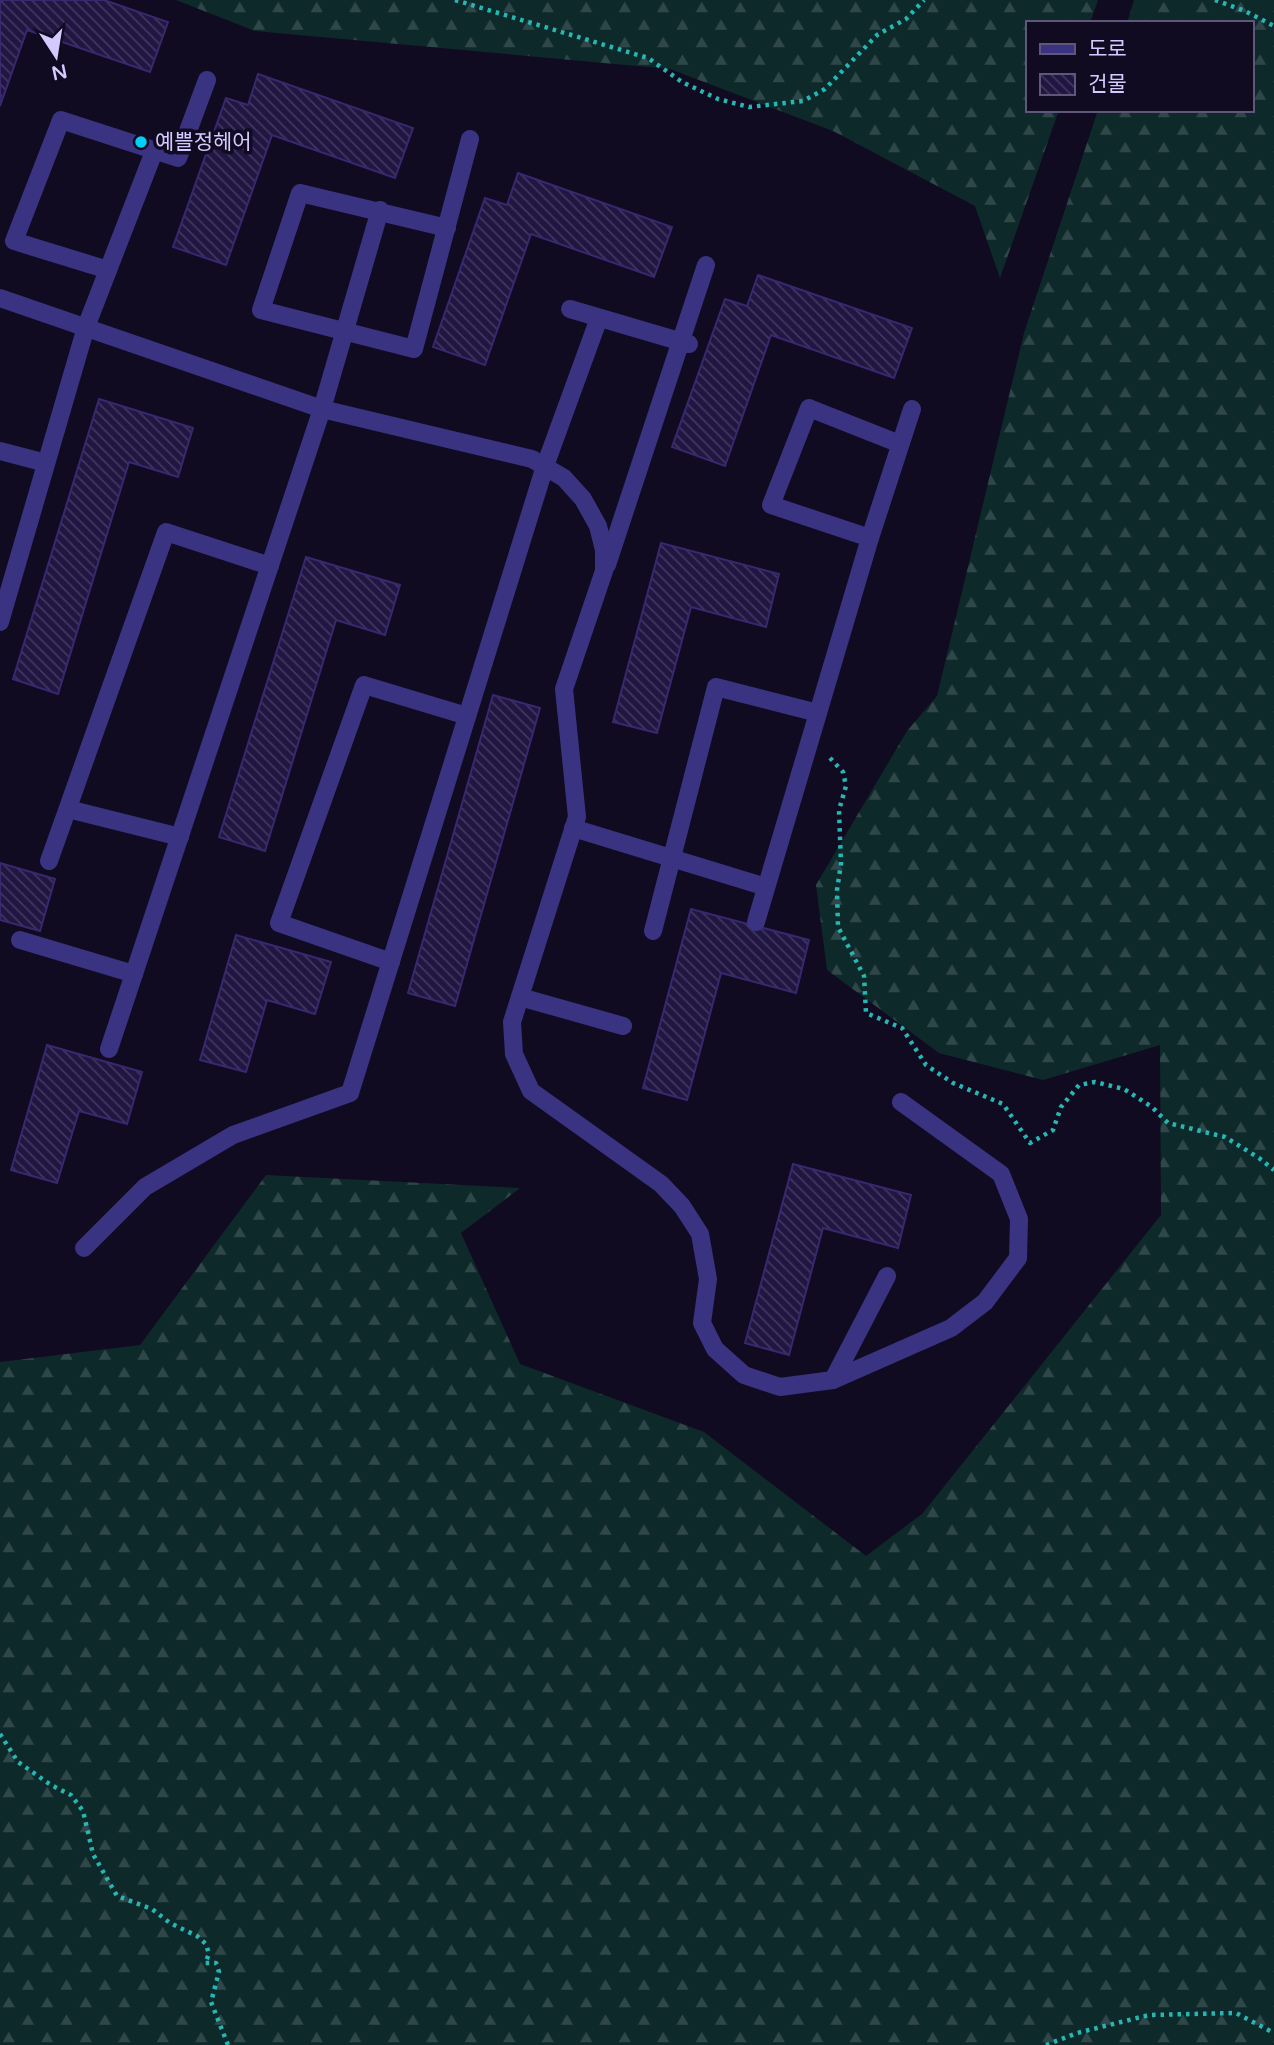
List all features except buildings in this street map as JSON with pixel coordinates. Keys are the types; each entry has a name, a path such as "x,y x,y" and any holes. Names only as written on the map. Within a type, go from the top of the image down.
{"lane":[{"path":"108,270 14,241 61,120 178,158 207,80"},
{"path":"447,228 300,193 261,310 414,349 447,228 470,139"},
{"path":"0,622 86,327 155,149"},
{"path":"109,1049 322,409 380,210"},
{"path":"706,265 684,343 564,689 577,817 512,1022 514,1055 531,1091 661,1184 682,1206 701,1234 708,1279 702,1323 715,1349 744,1375 780,1387 833,1380 951,1328 985,1302 1018,1258 1019,1219 1001,1174 901,1102"},
{"path":"0,298 322,409 532,459 564,478 583,499 598,526 604,551 604,571"},
{"path":"570,309 684,343"},
{"path":"84,1248 145,1187 233,1135 350,1093 545,466 599,318"},
{"path":"870,538 771,505 809,408 900,444"},
{"path":"756,922 870,538 912,408"},
{"path":"0,451 46,463"},
{"path":"49,861 166,532 270,566"},
{"path":"391,962 279,923 365,685 467,716"},
{"path":"653,931 716,687 818,713"},
{"path":"68,809 180,837"},
{"path":"573,828 766,887"},
{"path":"20,940 134,974"},
{"path":"520,997 623,1026"},
{"path":"833,1380 887,1276"}],"path":[{"path":"455,0 648,58 682,82 718,99 749,107 803,101 825,89 877,35 906,19 924,0"},
{"path":"1215,0 1274,26"},
{"path":"811,737 843,772 846,786 839,810 841,864 836,890 838,927 864,976 866,1013 902,1028 926,1065 953,1083 1003,1104 1030,1143 1053,1130 1061,1107 1079,1085 1095,1082 1124,1089 1152,1107 1168,1124 1225,1137 1274,1170"},
{"path":"0,1734 18,1762 71,1795 83,1811 93,1854 117,1896 152,1909 206,1944 209,1954 205,1963 216,1963 219,1972 211,2002 228,2045"},
{"path":"1046,2045 1077,2033 1149,2015 1236,2013 1274,2033"}],"green space":[{"path":"176,0 1098,0 1091,21 1026,21 1026,112 1058,112 1000,278 975,206 833,131 670,69 255,31"},
{"path":"1134,0 1274,0 1274,2045 0,2045 0,1362 140,1345 266,1175 520,1188 461,1233 520,1364 704,1432 866,1556 922,1514 1161,1215 1160,1045 1043,1080 939,1053 827,970 816,885 907,731 937,696 1024,333 1097,112 1253,112 1253,21 1128,21"}],"place":[{"name":"예쁠정헤어","path":"141,142"}]}
